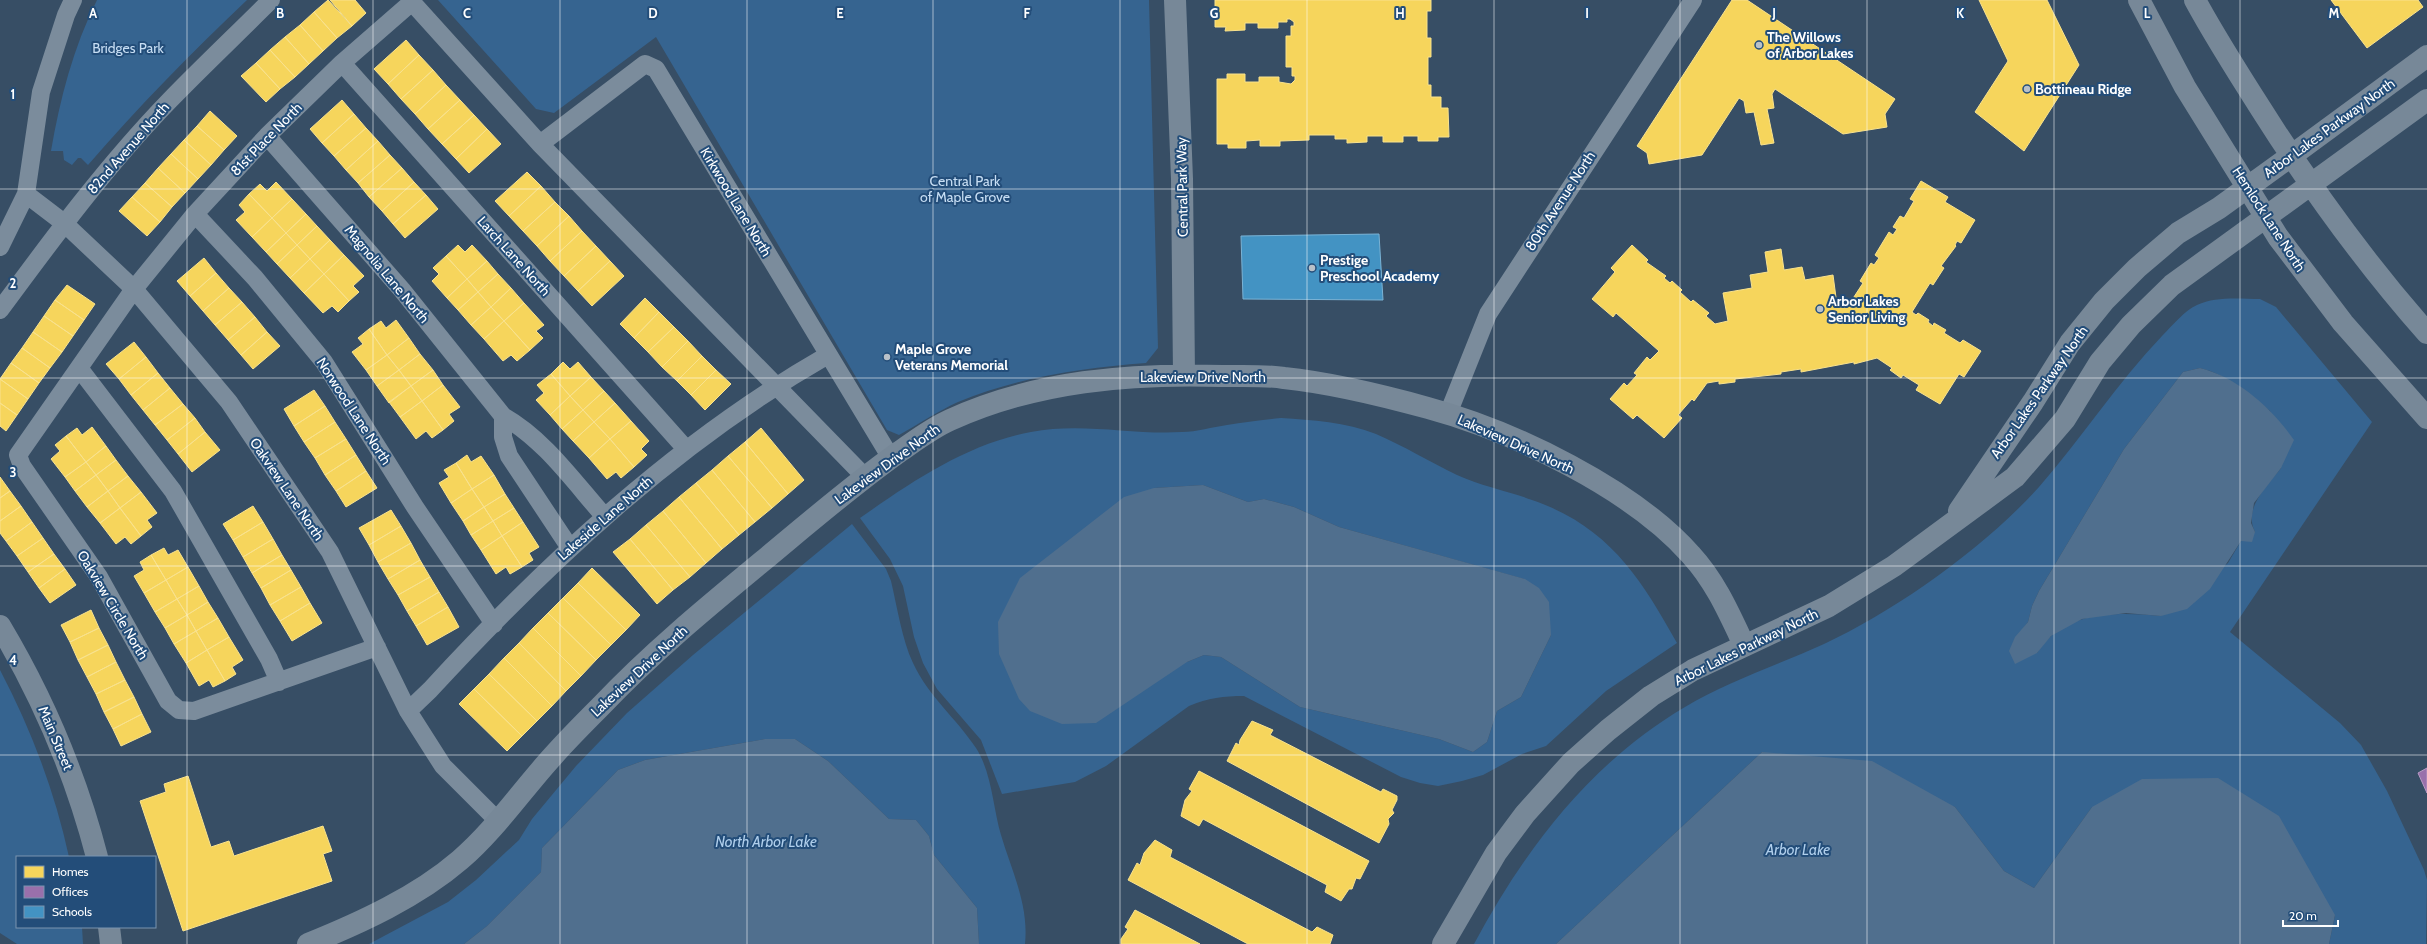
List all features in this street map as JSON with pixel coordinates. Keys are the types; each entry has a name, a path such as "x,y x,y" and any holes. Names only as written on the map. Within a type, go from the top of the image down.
{"street":[{"path":"0,247 26,194 41,92 66,15 73,0"},
{"name":"82nd Avenue North","path":"0,310 64,223 169,101 271,0"},
{"name":"Central Park Way","path":"1175,0 1182,178 1184,375"},
{"name":"80th Avenue North","path":"1448,414 1488,314 1693,0"},
{"name":"Hemlock Lane North","path":"2139,0 2185,87 2247,188 2294,260 2343,323 2427,418"},
{"path":"2195,0 2311,185 2348,238 2427,333"},
{"path":"411,1 540,144 865,476"},
{"name":"81st Place North","path":"134,290 195,214 267,136 342,63 411,1"},
{"name":"Arbor Lakes Parkway North","path":"1952,523 2033,402 2070,343 2104,301 2137,268 2178,233 2247,188 2427,56"},
{"name":"Larch Lane North","path":"342,63 686,449"},
{"name":"Kirkwood Lane North","path":"540,144 645,64 656,69 891,458"},
{"name":"Arbor Lakes Parkway North","path":"1444,944 1496,853 1525,814 1571,764 1608,730 1651,696 1693,670 1830,606 1894,566 2015,477 2065,419 2100,362 2131,325 2172,285 2427,100"},
{"name":"Magnolia Lane North","path":"267,136 402,290 503,416 520,426 534,438 605,517"},
{"name":"Oakview Lane North","path":"26,194 64,223 134,290 229,402 330,552 408,711 443,766 498,821"},
{"name":"Norwood Lane North","path":"195,214 254,278 324,362 415,507 494,624"},
{"name":"Oakview Circle North","path":"134,290 18,455 22,466 99,577 168,701 179,710 194,711 377,647"},
{"name":"Lakeside Lane North","path":"408,711 570,548 605,517 686,449 776,385 828,356"},
{"path":"78,368 173,491 270,659 279,682"},
{"name":"Lakeview Drive North","path":"308,944 404,899 460,860 498,821 554,755 620,686 702,612 865,476 949,420 1019,394 1095,380 1184,375 1283,378 1378,394 1448,414 1501,434 1562,462 1639,508 1669,531 1694,558 1716,587 1744,645"},
{"path":"503,416 503,438 509,456 570,548"},
{"name":"Main Street","path":"0,626 20,659 52,725 80,801 97,856"},
{"path":"109,928 112,944"}],"green space":[{"name":"Bridges Park","path":"97,0 247,0 165,81 88,165 81,158 78,158 72,165 64,160 63,151 51,151 68,74 81,37"},
{"name":"Central Park of Maple Grove","path":"438,0 1149,0 1158,348 1146,363 1074,371 1003,386 958,402 899,435 887,430 656,37 554,113 536,109"},
{"path":"2260,299 2276,307 2372,422 2230,632 2340,723 2361,745 2387,791 2424,870 2427,880 2426,944 2329,944 2335,915 2092,807 2034,888 2004,871 1955,807 1762,752 1556,944 1474,944 1515,875 1538,842 1563,811 1619,754 1651,729 1701,698 1736,681 1807,652 1852,630 1881,614 1939,575 1993,532 2039,487 2130,373 2162,336 2183,315 2197,305 2212,300","holes":["2200,368 2210,371 2237,385 2270,411 2281,468 2263,490 2254,506 2252,523 2255,532 2241,541 2228,563 2161,616 2118,614 2089,617 2076,621 2051,636 2037,653 2013,642 2028,622 2032,606 2039,591 2124,449 2183,372"]},
{"path":"1281,418 1329,422 1365,430 1407,449 1466,479 1532,500 1559,511 1582,524 1602,539 1619,556 1635,576 1649,596 1677,643 1606,691 1546,746 1522,754 1483,775 1462,781 1438,786 1420,783 1401,777 1244,696 1237,696 1209,699 1189,706 1106,766 1075,782 1002,794 981,740 937,689 923,663 914,637 903,586 890,559 860,518 941,466 985,445 1031,432 1050,429 1088,428 1144,432 1188,432","holes":["1203,485 1248,502 1264,499 1294,507 1339,527 1524,579 1551,635 1521,697 1497,711 1487,742 1473,752 1439,739 1300,707 1221,657 1204,655 1187,662 1154,488"]},
{"path":"852,524 886,569 891,581 900,623 909,654 919,675 976,748 986,768 998,825 1022,902 1026,930 1025,944 979,944 977,908 934,855 929,836 916,820 889,819 828,761 795,739 765,739 645,760 618,770 542,848 541,872 487,926 464,944 369,944 448,902 476,880 519,840 532,819 576,766 627,713 693,655"},
{"path":"0,670 22,715 41,761 57,809 69,856 16,856 16,928 82,928 83,944 17,944 0,933"}],"water":[{"path":"2200,368 2214,372 2253,395 2275,417 2294,440 2281,468 2254,503 2251,523 2255,532 2252,542 2241,541 2210,589 2187,609 2161,616 2126,613 2082,619 2051,636 2037,653 2015,664 2009,651 2015,637 2028,622 2032,606 2039,591 2124,449 2183,372"},
{"path":"1203,485 1248,502 1264,499 1294,507 1339,527 1525,579 1539,588 1549,602 1551,635 1521,697 1497,711 1487,742 1473,752 1439,739 1300,707 1221,657 1204,655 1187,662 1096,723 1062,724 1030,711 1019,699 999,654 998,622 1020,578 1124,497 1154,488"},
{"name":"North Arbor Lake","path":"765,739 795,739 828,761 889,819 916,820 929,836 934,855 977,908 979,944 464,944 487,926 541,872 542,848 618,770 645,760"},
{"name":"Arbor Lake","path":"1762,752 1872,761 1955,807 2004,871 2034,888 2092,807 2142,779 2218,778 2279,816 2335,915 2329,944 1556,944"}],"building: Homes":[{"path":"328,0 352,26 337,38 314,12"},
{"path":"330,0 355,0 366,13 352,26"},
{"path":"1215,0 1431,0 1431,11 1427,11 1427,38 1431,38 1431,57 1428,57 1428,85 1431,85 1431,97 1441,97 1441,108 1448,108 1449,137 1438,137 1438,141 1418,141 1418,136 1403,136 1403,142 1383,142 1383,136 1367,136 1367,142 1347,143 1347,139 1335,139 1335,135 1309,135 1309,140 1280,141 1280,146 1260,146 1260,140 1246,141 1246,148 1228,148 1228,144 1217,144 1217,79 1227,79 1227,74 1245,74 1245,82 1259,82 1259,77 1279,77 1279,82 1291,84 1295,80 1295,76 1292,76 1292,67 1286,67 1286,36 1291,36 1291,26 1294,26 1294,22 1287,19 1287,22 1278,22 1278,28 1258,28 1258,23 1245,23 1245,30 1225,31 1226,27 1215,27"},
{"name":"The Willows of Arbor Lakes","path":"1732,0 1747,0 1895,99 1885,114 1887,127 1843,134 1775,89 1772,94 1774,108 1767,109 1774,143 1761,145 1754,112 1746,113 1744,101 1739,98 1702,155 1649,164 1647,153 1637,146"},
{"name":"Bottineau Ridge","path":"1979,0 2047,0 2079,65 2024,151 1975,112 2008,61"},
{"path":"2331,0 2418,0 2423,7 2367,48"},
{"path":"314,12 337,38 323,51 300,25"},
{"path":"300,25 323,51 309,64 285,37"},
{"path":"285,37 309,64 295,77 270,50"},
{"path":"406,40 419,55 388,84 374,69"},
{"path":"270,50 295,77 280,89 256,63"},
{"path":"419,55 433,70 401,99 388,84"},
{"path":"256,63 280,89 266,102 241,76"},
{"path":"433,70 446,85 415,114 401,99"},
{"path":"446,85 460,100 428,129 415,114"},
{"path":"342,100 354,114 322,143 310,129"},
{"path":"460,100 474,115 442,144 428,129"},
{"path":"210,111 237,136 224,150 197,126"},
{"path":"354,114 366,128 334,156 322,143"},
{"path":"474,115 487,129 456,159 442,144"},
{"path":"197,126 224,150 211,165 184,140"},
{"path":"366,128 378,141 346,170 334,156"},
{"path":"487,129 501,144 469,173 456,159"},
{"path":"184,140 211,165 198,179 171,154"},
{"path":"378,141 390,155 358,183 346,170"},
{"path":"171,154 198,179 185,193 158,168"},
{"path":"390,155 402,168 369,197 358,183"},
{"path":"158,168 185,193 172,207 145,183"},
{"path":"402,168 414,182 382,211 369,197"},
{"path":"527,172 541,186 509,216 495,201"},
{"name":"Arbor Lakes Senior Living","path":"1921,181 1948,197 1945,202 1975,220 1961,243 1957,241 1956,246 1941,266 1944,268 1933,285 1930,283 1912,312 1916,315 1918,313 1929,320 1928,322 1933,326 1934,323 1946,330 1944,333 1960,343 1963,340 1981,351 1964,377 1959,374 1940,404 1916,390 1919,385 1903,375 1901,378 1890,370 1892,368 1877,358 1854,364 1854,362 1801,372 1801,369 1781,372 1781,374 1735,379 1735,382 1719,384 1719,381 1707,383 1694,401 1692,399 1678,415 1682,418 1664,438 1637,415 1633,419 1610,399 1624,383 1627,386 1637,375 1634,373 1647,357 1650,360 1659,351 1616,313 1613,317 1592,299 1615,272 1611,268 1632,245 1648,260 1646,262 1666,276 1664,278 1670,283 1672,281 1682,290 1680,292 1691,302 1693,300 1709,313 1706,316 1715,324 1728,321 1723,293 1752,288 1750,275 1768,272 1765,252 1781,249 1784,270 1802,267 1805,280 1833,275 1837,305 1850,303 1863,283 1860,281 1871,263 1874,265 1879,258 1875,255 1889,232 1893,235 1897,229 1893,227 1900,216 1904,218 1914,201 1910,199"},
{"path":"276,182 292,199 272,218 249,194 260,184 267,191"},
{"path":"414,182 426,195 393,224 382,211"},
{"path":"145,183 172,207 160,222 132,197"},
{"path":"541,186 555,202 523,231 509,216"},
{"path":"249,194 272,218 252,237 236,220 245,212 239,205"},
{"path":"426,195 438,209 405,238 393,224"},
{"path":"132,197 160,222 147,236 119,211"},
{"path":"292,199 306,214 286,233 272,218"},
{"path":"555,202 569,216 537,246 523,231"},
{"path":"306,214 317,226 297,245 286,233"},
{"path":"569,216 582,231 550,261 537,246"},
{"path":"272,218 286,233 266,252 252,237"},
{"path":"317,226 330,240 310,259 297,245"},
{"path":"582,231 596,246 564,276 550,261"},
{"path":"286,233 297,245 277,264 266,252"},
{"path":"330,240 344,255 324,274 310,259"},
{"path":"297,245 310,259 290,278 277,264"},
{"path":"458,245 465,252 472,245 487,261 467,279 446,256"},
{"path":"596,246 610,261 578,291 564,276"},
{"path":"344,255 364,276 353,286 359,292 349,301 324,274"},
{"path":"446,256 467,279 447,298 432,281 439,274 433,268"},
{"path":"204,258 216,273 190,296 177,281"},
{"path":"310,259 324,274 304,293 290,278"},
{"path":"487,261 498,274 478,292 467,279"},
{"path":"610,261 624,276 592,306 578,291"},
{"path":"216,273 229,288 203,311 190,296"},
{"path":"324,274 349,301 338,312 332,306 323,313 304,293"},
{"path":"498,274 511,288 491,307 478,292"},
{"path":"467,279 478,292 458,310 447,298"},
{"path":"67,285 95,304 84,320 55,300"},
{"path":"229,288 242,302 215,325 203,311"},
{"path":"511,288 524,303 504,321 491,307"},
{"path":"478,292 491,307 471,325 458,310"},
{"path":"645,298 659,312 634,338 620,324"},
{"path":"55,300 84,320 73,336 44,316"},
{"path":"242,302 255,317 228,340 215,325"},
{"path":"524,303 544,325 536,331 543,338 530,350 504,321"},
{"path":"491,307 504,321 484,339 471,325"},
{"path":"659,312 674,327 648,352 634,338"},
{"path":"44,316 73,336 62,352 33,332"},
{"path":"255,317 267,332 241,355 228,340"},
{"path":"396,320 409,338 387,355 369,329 381,321 386,328"},
{"path":"504,321 530,350 517,361 511,355 503,361 484,339"},
{"path":"674,327 688,341 662,367 648,352"},
{"path":"369,329 387,355 366,370 352,352 363,344 358,338"},
{"path":"33,332 62,352 50,368 22,348"},
{"path":"267,332 280,346 253,369 241,355"},
{"path":"409,338 420,354 399,370 387,355"},
{"path":"688,341 702,356 677,381 662,367"},
{"path":"134,342 146,357 119,379 106,364"},
{"path":"22,348 50,368 39,383 11,363"},
{"path":"420,354 433,370 411,386 399,370"},
{"path":"387,355 399,370 377,386 366,370"},
{"path":"702,356 716,370 691,395 677,381"},
{"path":"146,357 158,373 131,395 119,379"},
{"path":"563,362 570,369 578,362 591,377 570,396 551,374"},
{"path":"11,363 39,383 28,399 0,379"},
{"path":"399,370 411,386 389,403 377,386"},
{"path":"433,370 443,385 422,401 411,386"},
{"path":"716,370 731,384 705,410 691,395"},
{"path":"158,373 170,388 143,410 131,395"},
{"path":"551,374 570,396 550,415 536,400 544,393 537,385"},
{"path":"591,377 604,391 583,410 570,396"},
{"path":"0,379 28,399 17,415 0,403"},
{"path":"443,385 460,407 449,414 454,421 443,430 422,401"},
{"path":"411,386 422,401 400,417 389,402"},
{"path":"170,388 183,404 155,425 143,410"},
{"path":"314,390 325,406 294,426 284,409"},
{"path":"604,391 615,403 594,422 583,410"},
{"path":"570,396 583,410 562,429 550,415"},
{"path":"422,401 443,430 432,438 426,431 416,439 400,417"},
{"path":"0,403 17,415 6,431 0,426"},
{"path":"615,403 631,421 610,439 594,422"},
{"path":"183,404 195,418 167,440 155,425"},
{"path":"325,406 335,422 304,442 294,426"},
{"path":"583,410 594,422 573,441 562,429"},
{"path":"195,418 205,432 178,454 167,440"},
{"path":"631,421 649,441 641,449 647,455 634,467 610,439"},
{"path":"335,422 346,439 315,458 304,442"},
{"path":"594,422 610,439 589,458 573,441"},
{"path":"92,427 106,446 86,462 66,436 77,428 82,435"},
{"path":"761,428 804,480 788,494 745,442"},
{"path":"205,432 220,450 192,472 178,454"},
{"path":"66,436 86,462 65,477 51,459 60,451 55,445"},
{"path":"346,439 356,455 325,475 315,458"},
{"path":"610,439 634,467 621,478 616,472 607,479 589,458"},
{"path":"745,442 788,494 772,508 728,456"},
{"path":"106,446 116,460 96,475 86,462"},
{"path":"356,455 366,471 336,491 325,475"},
{"path":"467,455 471,462 481,456 494,475 472,489 456,463"},
{"path":"728,456 772,508 755,522 712,470"},
{"path":"116,460 128,476 108,491 96,475"},
{"path":"86,462 96,475 75,491 65,477"},
{"path":"456,463 472,489 451,503 439,483 449,477 444,470"},
{"path":"712,470 755,522 739,535 696,483"},
{"path":"366,471 377,488 346,507 336,491"},
{"path":"96,475 108,491 87,507 75,491"},
{"path":"494,475 505,494 484,507 472,489"},
{"path":"128,476 141,492 120,508 108,491"},
{"path":"0,477 10,491 0,498"},
{"path":"696,483 739,535 722,549 679,497"},
{"path":"472,489 484,507 463,521 451,503"},
{"path":"10,491 21,506 0,521 0,498"},
{"path":"108,491 120,508 100,523 87,507"},
{"path":"141,492 157,513 147,520 152,527 141,536 120,508"},
{"path":"505,494 514,508 493,521 484,507"},
{"path":"679,497 722,549 706,563 663,511"},
{"path":"21,506 32,522 6,541 0,533 0,521"},
{"path":"253,506 263,522 233,540 223,524"},
{"path":"484,507 493,521 471,535 463,521"},
{"path":"120,508 141,536 131,544 125,537 116,544 100,523"},
{"path":"514,508 523,522 502,536 493,521"},
{"path":"391,510 401,526 369,545 359,528"},
{"path":"663,511 706,563 690,577 646,525"},
{"path":"493,521 502,536 481,550 471,535"},
{"path":"32,522 43,538 17,556 6,541"},
{"path":"263,522 273,539 243,557 233,540"},
{"path":"523,522 539,547 529,553 533,560 522,567 502,536"},
{"path":"646,525 690,577 673,590 630,539"},
{"path":"401,526 411,543 378,562 369,545"},
{"path":"502,536 522,567 510,574 506,567 496,574 481,550"},
{"path":"43,538 54,554 28,572 17,556"},
{"path":"273,539 282,555 252,573 243,557"},
{"path":"630,539 673,590 657,604 613,552"},
{"path":"411,543 420,560 388,579 378,562"},
{"path":"164,548 168,555 178,550 188,567 166,580 151,555"},
{"path":"54,554 65,569 39,588 28,572"},
{"path":"151,555 166,580 144,593 134,576 144,570 140,562"},
{"path":"282,555 291,570 261,588 252,573"},
{"path":"420,560 430,577 398,595 388,579"},
{"path":"188,567 199,586 177,599 166,580"},
{"path":"592,568 640,615 626,630 578,583"},
{"path":"65,569 76,585 50,603 39,588"},
{"path":"291,570 301,587 270,605 261,588"},
{"path":"430,577 439,592 407,611 398,595"},
{"path":"166,580 177,599 155,612 144,593"},
{"path":"578,583 626,630 611,645 563,598"},
{"path":"199,586 208,602 187,615 177,599"},
{"path":"301,587 310,603 280,621 270,605"},
{"path":"439,592 448,607 416,626 407,611"},
{"path":"563,598 611,645 596,660 548,613"},
{"path":"177,599 187,615 165,628 155,612"},
{"path":"208,602 218,618 196,631 187,615"},
{"path":"310,603 322,623 292,641 280,621"},
{"path":"448,607 459,627 427,645 416,626"},
{"path":"91,610 99,628 70,642 61,625"},
{"path":"548,613 596,660 581,676 533,628"},
{"path":"187,615 196,631 174,644 165,628"},
{"path":"218,618 229,637 207,650 196,631"},
{"path":"99,628 108,645 78,660 70,642"},
{"path":"533,628 581,676 566,691 519,643"},
{"path":"196,631 207,650 186,663 174,644"},
{"path":"229,637 243,660 232,667 236,674 225,681 207,650"},
{"path":"519,643 566,691 552,706 504,658"},
{"path":"108,645 116,662 87,677 78,660"},
{"path":"207,650 225,681 213,687 209,680 199,686 186,663"},
{"path":"504,658 552,706 537,721 489,674"},
{"path":"116,662 125,680 96,694 87,677"},
{"path":"489,674 537,721 522,736 474,689"},
{"path":"125,680 134,697 104,712 96,694"},
{"path":"474,689 522,736 507,751 459,704"},
{"path":"134,697 142,714 113,729 104,712"},
{"path":"142,714 151,732 121,746 113,729"},
{"path":"1252,721 1273,730 1270,735 1381,792 1383,789 1397,796 1397,800 1392,810 1394,813 1388,819 1389,824 1379,843 1227,761 1236,743 1239,745 1240,740"},
{"path":"1199,771 1369,861 1360,879 1356,878 1352,889 1349,889 1341,901 1325,892 1327,885 1203,819 1199,826 1181,816 1185,800 1192,791 1189,789"},
{"path":"188,776 211,847 229,841 234,856 323,826 332,851 323,854 332,881 183,931 140,801 166,792 164,784"},
{"path":"1155,840 1172,850 1170,857 1312,932 1317,927 1333,935 1330,944 1248,944 1128,880 1137,863 1140,865 1144,853"},
{"path":"1135,910 1200,944 1121,944 1121,939 1128,929 1125,927"}],"building: Offices":[{"path":"2427,768 2427,793 2418,773"}],"building: Schools":[{"name":"Prestige Preschool Academy","path":"1379,234 1383,300 1243,299 1241,236"}],"place":[{"name":"The Willows of Arbor Lakes","path":"1759,45"},
{"name":"Bottineau Ridge","path":"2027,89"},
{"name":"Prestige Preschool Academy","path":"1312,268"},
{"name":"Arbor Lakes Senior Living","path":"1820,309"},
{"name":"Maple Grove Veterans Memorial","path":"887,357"}]}
